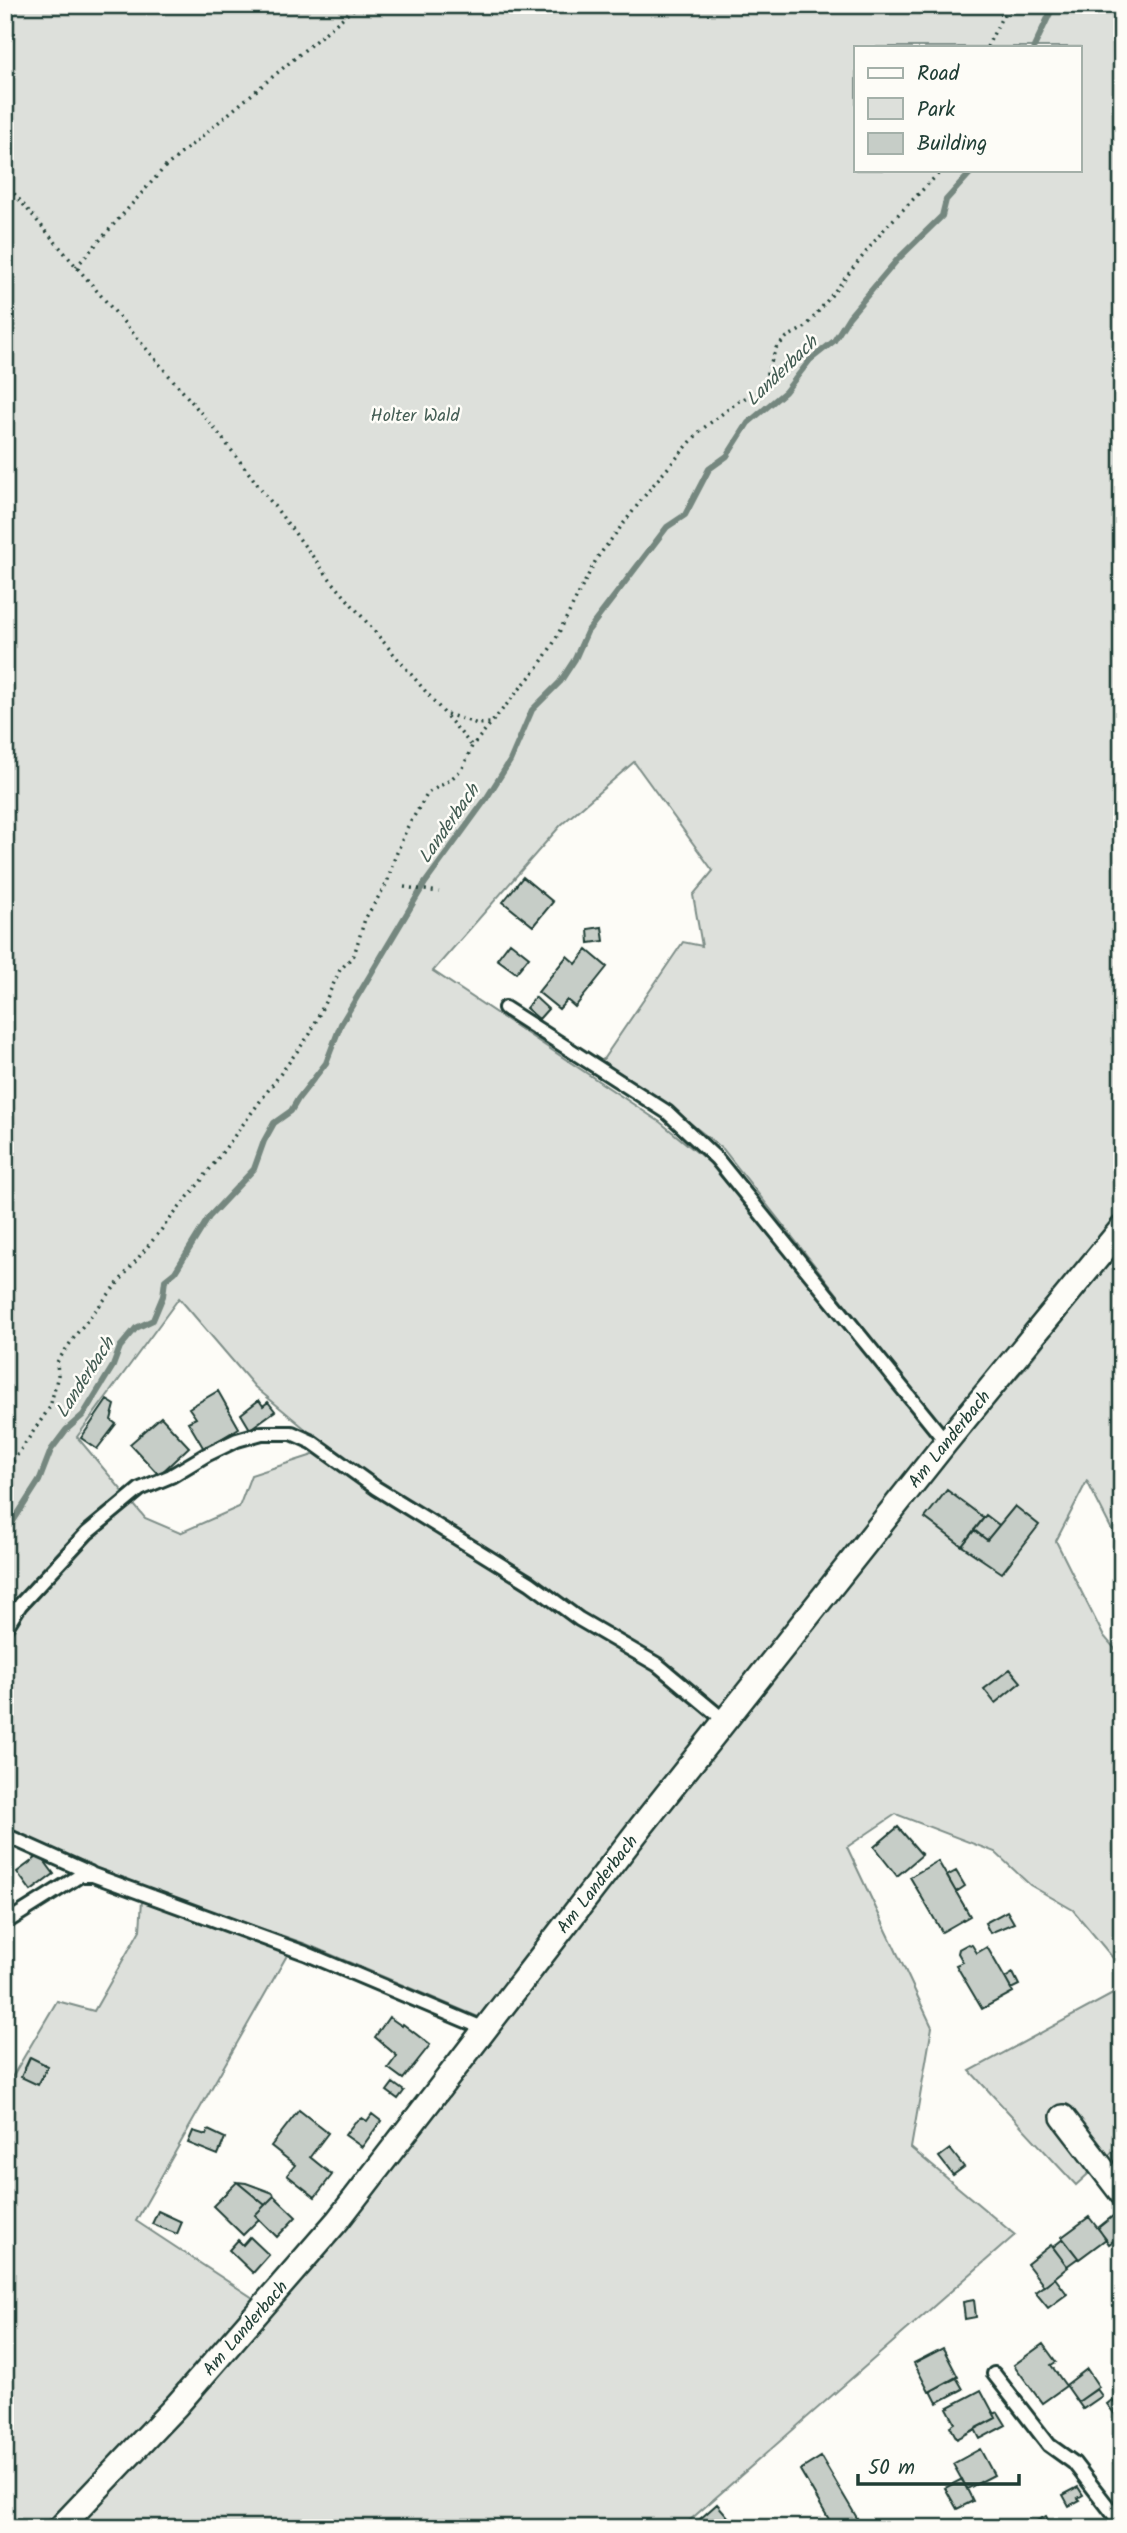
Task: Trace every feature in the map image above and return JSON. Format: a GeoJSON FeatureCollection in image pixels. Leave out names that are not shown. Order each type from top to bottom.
{"type":"FeatureCollection","features":[{"type":"Feature","properties":{"kind":"street","name":"Am Landerbach"},"geometry":{"type":"LineString","coordinates":[[60,2528],[177,2406],[338,2220],[725,1721],[946,1442],[1122,1228]]}},
{"type":"Feature","properties":{"kind":"street"},"geometry":{"type":"LineString","coordinates":[[1063,2116],[1122,2194]]}},
{"type":"Feature","properties":{"kind":"lane"},"geometry":{"type":"LineString","coordinates":[[505,1008],[667,1112],[717,1159],[946,1442]]}},
{"type":"Feature","properties":{"kind":"lane"},"geometry":{"type":"LineString","coordinates":[[5,1629],[20,1605],[87,1533],[140,1489],[171,1476],[237,1440],[262,1433],[292,1433],[312,1442],[376,1488],[530,1583],[579,1619],[658,1665],[725,1721]]}},
{"type":"Feature","properties":{"kind":"lane"},"geometry":{"type":"LineString","coordinates":[[5,1835],[93,1875],[305,1953],[485,2029]]}},
{"type":"Feature","properties":{"kind":"lane"},"geometry":{"type":"LineString","coordinates":[[5,1923],[80,1875],[93,1875]]}},
{"type":"Feature","properties":{"kind":"lane"},"geometry":{"type":"LineString","coordinates":[[994,2374],[1049,2445],[1074,2463],[1122,2525]]}},
{"type":"Feature","properties":{"kind":"path"},"geometry":{"type":"LineString","coordinates":[[76,267],[164,168],[358,5]]}},
{"type":"Feature","properties":{"kind":"path"},"geometry":{"type":"LineString","coordinates":[[988,46],[1002,17],[1015,5]]}},
{"type":"Feature","properties":{"kind":"path"},"geometry":{"type":"LineString","coordinates":[[5,1473],[50,1407],[58,1375],[57,1362],[78,1332],[201,1181],[310,1034],[340,970],[354,956],[365,919],[387,883],[394,860],[417,810],[428,793],[463,768],[472,746],[538,667],[553,644],[597,558],[653,485],[701,430],[739,401],[758,392],[776,348],[788,337],[806,327],[886,227],[940,172]]}},
{"type":"Feature","properties":{"kind":"path"},"geometry":{"type":"LineString","coordinates":[[5,183],[219,434],[330,579],[472,746]]}},
{"type":"Feature","properties":{"kind":"path"},"geometry":{"type":"LineString","coordinates":[[445,714],[478,724],[491,723]]}},
{"type":"Feature","properties":{"kind":"path"},"geometry":{"type":"LineString","coordinates":[[404,887],[439,892]]}},
{"type":"Feature","properties":{"kind":"green space","name":"Holter Wald"},"geometry":{"type":"Polygon","coordinates":[[[5,5],[1122,5],[1122,1216],[945,1431],[723,1149],[671,1108],[602,1061],[683,942],[702,946],[693,895],[713,871],[634,762],[561,825],[433,971],[660,1122],[710,1163],[938,1438],[483,2019],[306,1944],[5,1838],[5,5]],[[179,1298],[77,1437],[145,1518],[180,1533],[239,1507],[251,1475],[313,1455],[309,1432],[255,1387],[179,1298]]]}},
{"type":"Feature","properties":{"kind":"green space"},"geometry":{"type":"Polygon","coordinates":[[[1122,1245],[1122,1550],[1087,1481],[1056,1541],[1103,1635],[1122,1657],[1122,1969],[1073,1910],[1030,1885],[995,1852],[896,1814],[847,1847],[932,2027],[911,2148],[1015,2235],[681,2528],[71,2528],[183,2411],[347,2227],[831,1599],[953,1446],[1025,1368],[1122,1245]]]}},
{"type":"Feature","properties":{"kind":"green space"},"geometry":{"type":"Polygon","coordinates":[[[142,1900],[199,1922],[290,1950],[136,2221],[256,2300],[172,2397],[45,2528],[5,2528],[5,2089],[57,2001],[94,2011],[140,1930],[142,1900]]]}},
{"type":"Feature","properties":{"kind":"green space"},"geometry":{"type":"Polygon","coordinates":[[[1122,1989],[1122,2143],[1076,2185],[970,2071],[1122,1989]]]}},
{"type":"Feature","properties":{"kind":"building"},"geometry":{"type":"Polygon","coordinates":[[[523,877],[553,902],[533,926],[503,902],[523,877]]]}},
{"type":"Feature","properties":{"kind":"building"},"geometry":{"type":"Polygon","coordinates":[[[602,927],[604,941],[589,943],[588,929],[602,927]]]}},
{"type":"Feature","properties":{"kind":"building"},"geometry":{"type":"Polygon","coordinates":[[[510,942],[529,957],[516,973],[497,959],[510,942]]]}},
{"type":"Feature","properties":{"kind":"building"},"geometry":{"type":"Polygon","coordinates":[[[587,950],[607,967],[575,1007],[567,1000],[559,1009],[538,992],[567,956],[576,964],[587,950]]]}},
{"type":"Feature","properties":{"kind":"building"},"geometry":{"type":"Polygon","coordinates":[[[535,997],[548,1009],[539,1019],[526,1008],[535,997]]]}},
{"type":"Feature","properties":{"kind":"building"},"geometry":{"type":"Polygon","coordinates":[[[218,1391],[239,1428],[204,1449],[188,1422],[196,1418],[189,1408],[218,1391]]]}},
{"type":"Feature","properties":{"kind":"building"},"geometry":{"type":"Polygon","coordinates":[[[107,1400],[115,1405],[111,1420],[116,1424],[97,1449],[81,1438],[107,1400]]]}},
{"type":"Feature","properties":{"kind":"building"},"geometry":{"type":"Polygon","coordinates":[[[259,1400],[263,1406],[268,1402],[275,1411],[250,1429],[241,1414],[259,1400]]]}},
{"type":"Feature","properties":{"kind":"building"},"geometry":{"type":"Polygon","coordinates":[[[161,1417],[189,1447],[159,1475],[130,1444],[161,1417]]]}},
{"type":"Feature","properties":{"kind":"building"},"geometry":{"type":"Polygon","coordinates":[[[947,1490],[984,1518],[962,1546],[925,1518],[947,1490]]]}},
{"type":"Feature","properties":{"kind":"building"},"geometry":{"type":"Polygon","coordinates":[[[1015,1506],[1039,1525],[1002,1573],[962,1546],[974,1530],[987,1540],[1015,1506]]]}},
{"type":"Feature","properties":{"kind":"building"},"geometry":{"type":"Polygon","coordinates":[[[986,1515],[999,1525],[987,1540],[974,1530],[986,1515]]]}},
{"type":"Feature","properties":{"kind":"building"},"geometry":{"type":"Polygon","coordinates":[[[1010,1669],[1021,1682],[995,1703],[984,1689],[1010,1669]]]}},
{"type":"Feature","properties":{"kind":"building"},"geometry":{"type":"Polygon","coordinates":[[[898,1827],[922,1855],[897,1876],[874,1847],[898,1827]]]}},
{"type":"Feature","properties":{"kind":"building"},"geometry":{"type":"Polygon","coordinates":[[[40,1855],[54,1874],[31,1891],[17,1872],[40,1855]]]}},
{"type":"Feature","properties":{"kind":"building"},"geometry":{"type":"Polygon","coordinates":[[[938,1861],[970,1916],[942,1932],[910,1877],[938,1861]]]}},
{"type":"Feature","properties":{"kind":"building"},"geometry":{"type":"Polygon","coordinates":[[[956,1871],[965,1886],[956,1892],[947,1876],[956,1871]]]}},
{"type":"Feature","properties":{"kind":"building"},"geometry":{"type":"Polygon","coordinates":[[[1007,1911],[1014,1923],[990,1933],[985,1923],[1007,1911]]]}},
{"type":"Feature","properties":{"kind":"building"},"geometry":{"type":"Polygon","coordinates":[[[968,1944],[972,1945],[977,1953],[987,1947],[1013,1992],[982,2009],[956,1965],[963,1962],[958,1953],[959,1949],[968,1944]]]}},
{"type":"Feature","properties":{"kind":"building"},"geometry":{"type":"Polygon","coordinates":[[[1013,1973],[1019,1985],[1011,1989],[1005,1978],[1013,1973]]]}},
{"type":"Feature","properties":{"kind":"building"},"geometry":{"type":"Polygon","coordinates":[[[389,2017],[402,2026],[403,2024],[430,2045],[403,2079],[388,2068],[397,2056],[375,2037],[389,2017]]]}},
{"type":"Feature","properties":{"kind":"building"},"geometry":{"type":"Polygon","coordinates":[[[30,2057],[48,2066],[38,2085],[21,2077],[30,2057]]]}},
{"type":"Feature","properties":{"kind":"building"},"geometry":{"type":"Polygon","coordinates":[[[393,2083],[404,2091],[398,2099],[387,2091],[393,2083]]]}},
{"type":"Feature","properties":{"kind":"building"},"geometry":{"type":"Polygon","coordinates":[[[299,2110],[328,2133],[310,2157],[332,2175],[315,2197],[287,2175],[295,2165],[271,2146],[299,2110]]]}},
{"type":"Feature","properties":{"kind":"building"},"geometry":{"type":"Polygon","coordinates":[[[372,2114],[381,2121],[362,2147],[345,2135],[355,2122],[362,2118],[367,2121],[372,2114]]]}},
{"type":"Feature","properties":{"kind":"building"},"geometry":{"type":"Polygon","coordinates":[[[208,2130],[225,2138],[218,2155],[188,2143],[193,2131],[206,2135],[208,2130]]]}},
{"type":"Feature","properties":{"kind":"building"},"geometry":{"type":"Polygon","coordinates":[[[950,2149],[964,2167],[953,2175],[939,2157],[950,2149]]]}},
{"type":"Feature","properties":{"kind":"building"},"geometry":{"type":"Polygon","coordinates":[[[237,2182],[273,2193],[274,2196],[265,2205],[237,2182]]]}},
{"type":"Feature","properties":{"kind":"building"},"geometry":{"type":"Polygon","coordinates":[[[237,2182],[265,2205],[255,2215],[259,2219],[243,2235],[213,2206],[237,2182]]]}},
{"type":"Feature","properties":{"kind":"building"},"geometry":{"type":"Polygon","coordinates":[[[274,2196],[296,2217],[277,2237],[255,2215],[274,2196]]]}},
{"type":"Feature","properties":{"kind":"building"},"geometry":{"type":"Polygon","coordinates":[[[158,2211],[182,2222],[177,2234],[152,2224],[158,2211]]]}},
{"type":"Feature","properties":{"kind":"building"},"geometry":{"type":"Polygon","coordinates":[[[1113,2216],[1122,2227],[1122,2235],[1109,2244],[1098,2228],[1113,2216]]]}},
{"type":"Feature","properties":{"kind":"building"},"geometry":{"type":"Polygon","coordinates":[[[1089,2217],[1106,2239],[1079,2259],[1062,2237],[1089,2217]]]}},
{"type":"Feature","properties":{"kind":"building"},"geometry":{"type":"Polygon","coordinates":[[[250,2237],[269,2255],[253,2273],[229,2250],[238,2240],[243,2245],[250,2237]]]}},
{"type":"Feature","properties":{"kind":"building"},"geometry":{"type":"Polygon","coordinates":[[[1063,2239],[1078,2258],[1067,2266],[1053,2247],[1063,2239]]]}},
{"type":"Feature","properties":{"kind":"building"},"geometry":{"type":"Polygon","coordinates":[[[1051,2245],[1068,2267],[1044,2286],[1027,2264],[1051,2245]]]}},
{"type":"Feature","properties":{"kind":"building"},"geometry":{"type":"Polygon","coordinates":[[[1055,2278],[1067,2294],[1048,2308],[1035,2292],[1055,2278]]]}},
{"type":"Feature","properties":{"kind":"building"},"geometry":{"type":"Polygon","coordinates":[[[974,2300],[976,2317],[965,2319],[963,2302],[974,2300]]]}},
{"type":"Feature","properties":{"kind":"building"},"geometry":{"type":"Polygon","coordinates":[[[1043,2344],[1056,2362],[1051,2365],[1066,2386],[1042,2403],[1014,2365],[1043,2344]]]}},
{"type":"Feature","properties":{"kind":"building"},"geometry":{"type":"Polygon","coordinates":[[[943,2348],[958,2377],[929,2392],[914,2363],[943,2348]]]}},
{"type":"Feature","properties":{"kind":"building"},"geometry":{"type":"Polygon","coordinates":[[[1087,2369],[1099,2387],[1078,2402],[1066,2385],[1087,2369]]]}},
{"type":"Feature","properties":{"kind":"building"},"geometry":{"type":"Polygon","coordinates":[[[956,2377],[963,2389],[937,2403],[931,2391],[956,2377]]]}},
{"type":"Feature","properties":{"kind":"building"},"geometry":{"type":"Polygon","coordinates":[[[1097,2389],[1102,2396],[1083,2409],[1078,2402],[1097,2389]]]}},
{"type":"Feature","properties":{"kind":"building"},"geometry":{"type":"Polygon","coordinates":[[[981,2390],[996,2418],[957,2439],[950,2426],[955,2423],[947,2408],[981,2390]]]}},
{"type":"Feature","properties":{"kind":"building"},"geometry":{"type":"Polygon","coordinates":[[[1112,2400],[1122,2412],[1122,2424],[1107,2404],[1112,2400]]]}},
{"type":"Feature","properties":{"kind":"building"},"geometry":{"type":"Polygon","coordinates":[[[998,2412],[1006,2425],[980,2439],[975,2429],[996,2418],[994,2414],[998,2412]]]}},
{"type":"Feature","properties":{"kind":"building"},"geometry":{"type":"Polygon","coordinates":[[[980,2449],[994,2475],[967,2489],[953,2464],[980,2449]]]}},
{"type":"Feature","properties":{"kind":"building"},"geometry":{"type":"Polygon","coordinates":[[[821,2457],[860,2523],[851,2528],[834,2528],[800,2470],[821,2457]]]}},
{"type":"Feature","properties":{"kind":"building"},"geometry":{"type":"Polygon","coordinates":[[[1122,2457],[1122,2475],[1114,2464],[1122,2457]]]}},
{"type":"Feature","properties":{"kind":"building"},"geometry":{"type":"Polygon","coordinates":[[[962,2479],[973,2501],[957,2509],[945,2488],[962,2479]]]}},
{"type":"Feature","properties":{"kind":"building"},"geometry":{"type":"Polygon","coordinates":[[[1078,2487],[1083,2495],[1069,2506],[1063,2495],[1078,2487]]]}},
{"type":"Feature","properties":{"kind":"building"},"geometry":{"type":"Polygon","coordinates":[[[717,2504],[736,2526],[690,2528],[717,2504]]]}},
{"type":"Feature","properties":{"kind":"building"},"geometry":{"type":"Polygon","coordinates":[[[1046,2516],[1052,2528],[1023,2528],[1046,2516]]]}},
{"type":"Feature","properties":{"kind":"building"},"geometry":{"type":"Polygon","coordinates":[[[988,2521],[992,2528],[975,2528],[988,2521]]]}},
{"type":"Feature","properties":{"kind":"waterway","name":"Landerbach"},"geometry":{"type":"LineString","coordinates":[[1034,46],[1054,5]]}},
{"type":"Feature","properties":{"kind":"waterway","name":"Landerbach"},"geometry":{"type":"LineString","coordinates":[[5,1534],[39,1481],[51,1450],[66,1430],[83,1415],[113,1366],[120,1347],[136,1328],[153,1320],[163,1296],[165,1280],[175,1272],[209,1217],[254,1169],[274,1123],[291,1111],[326,1063],[341,1024],[425,883],[486,799],[510,761],[532,710],[560,682],[575,659],[587,632],[667,527],[685,515],[709,469],[727,456],[748,423],[785,392],[810,360],[834,341],[849,317],[897,260],[942,216],[946,200],[971,172]]}}]}
